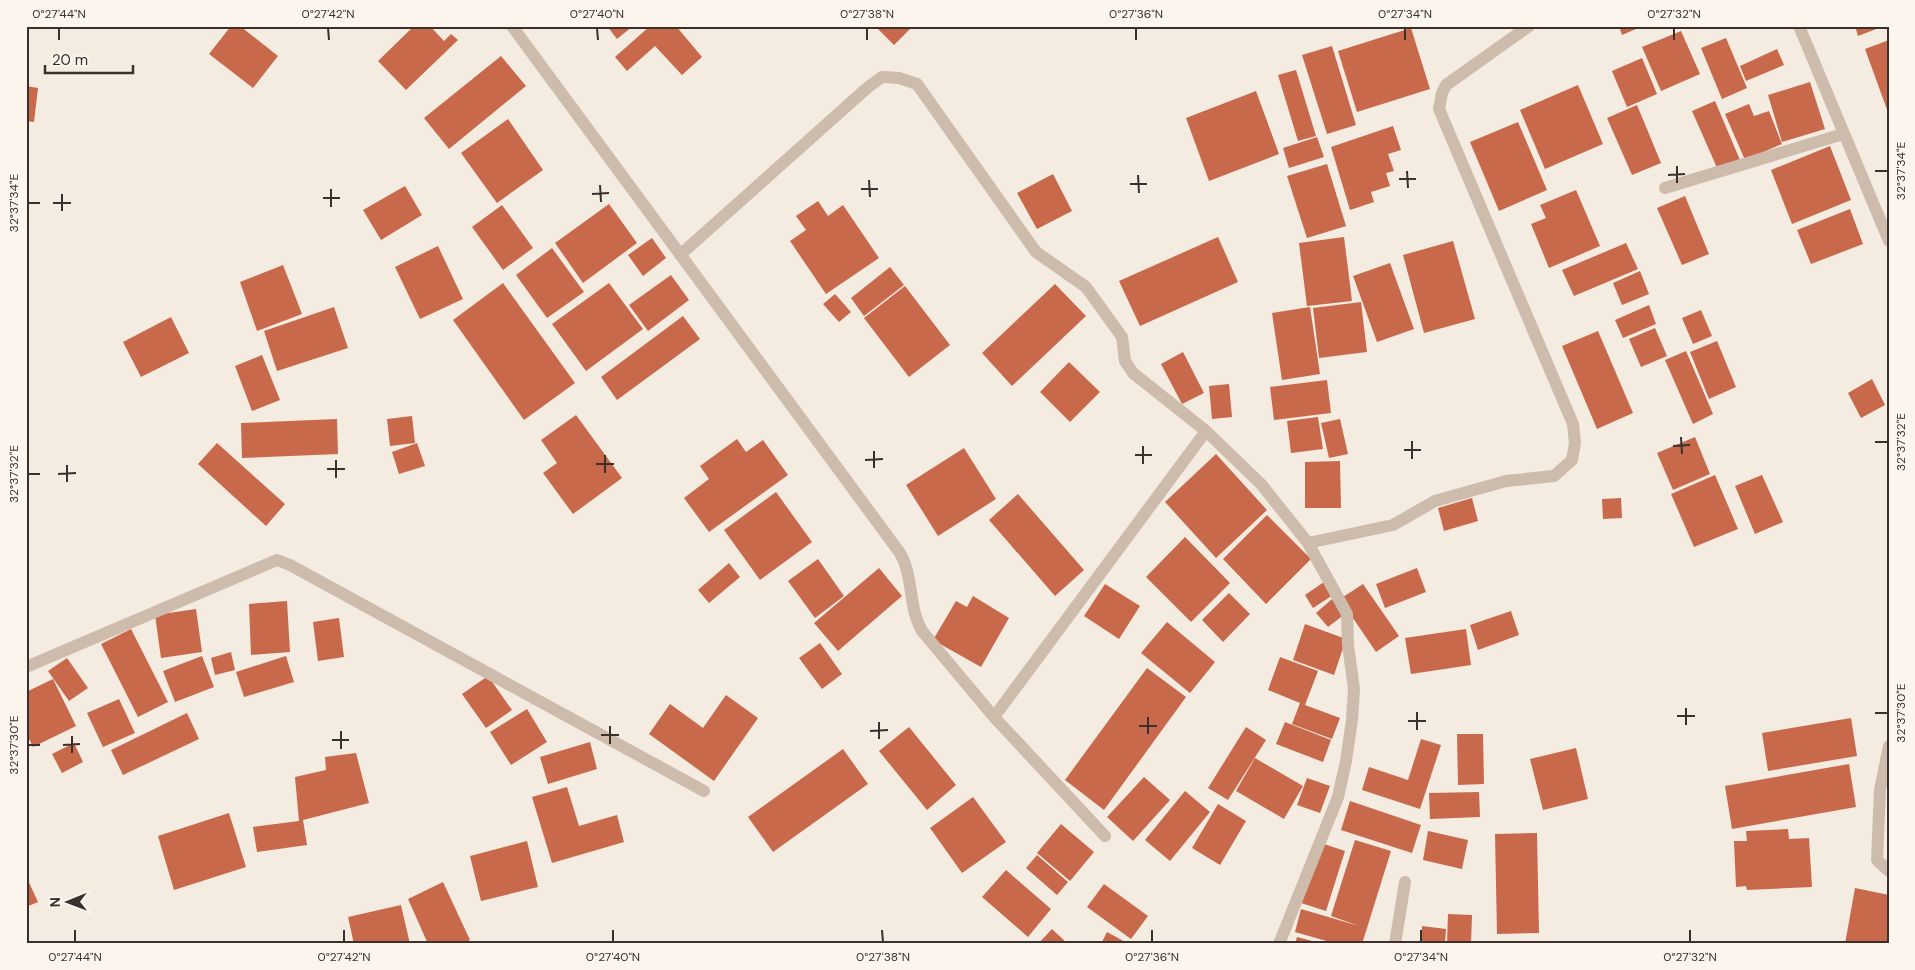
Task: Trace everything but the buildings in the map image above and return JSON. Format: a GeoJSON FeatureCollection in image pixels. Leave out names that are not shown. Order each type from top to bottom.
{"type":"FeatureCollection","features":[{"type":"Feature","properties":{"kind":"street"},"geometry":{"type":"LineString","coordinates":[[512,26],[900,553],[909,575],[918,623],[922,631],[994,717],[1105,836]]}},
{"type":"Feature","properties":{"kind":"street"},"geometry":{"type":"LineString","coordinates":[[1308,544],[1393,525],[1435,501],[1506,482],[1554,476],[1572,460],[1575,443],[1573,424],[1439,109],[1446,84],[1530,26]]}},
{"type":"Feature","properties":{"kind":"street"},"geometry":{"type":"LineString","coordinates":[[1800,26],[1843,134],[1889,241]]}},
{"type":"Feature","properties":{"kind":"street"},"geometry":{"type":"LineString","coordinates":[[680,255],[867,88],[882,77],[899,78],[917,84],[1036,252],[1086,287],[1122,337],[1125,361],[1133,373],[1206,431],[1261,484],[1308,544],[1347,614],[1348,645],[1354,689],[1346,761],[1338,796],[1279,944]]}},
{"type":"Feature","properties":{"kind":"street"},"geometry":{"type":"LineString","coordinates":[[1665,188],[1843,134]]}},
{"type":"Feature","properties":{"kind":"street"},"geometry":{"type":"LineString","coordinates":[[994,717],[1206,431]]}},
{"type":"Feature","properties":{"kind":"street"},"geometry":{"type":"LineString","coordinates":[[26,667],[277,560],[290,565],[704,791]]}},
{"type":"Feature","properties":{"kind":"street"},"geometry":{"type":"LineString","coordinates":[[1889,746],[1880,790],[1877,860],[1889,871]]}},
{"type":"Feature","properties":{"kind":"street"},"geometry":{"type":"LineString","coordinates":[[1395,944],[1405,882]]}}]}
